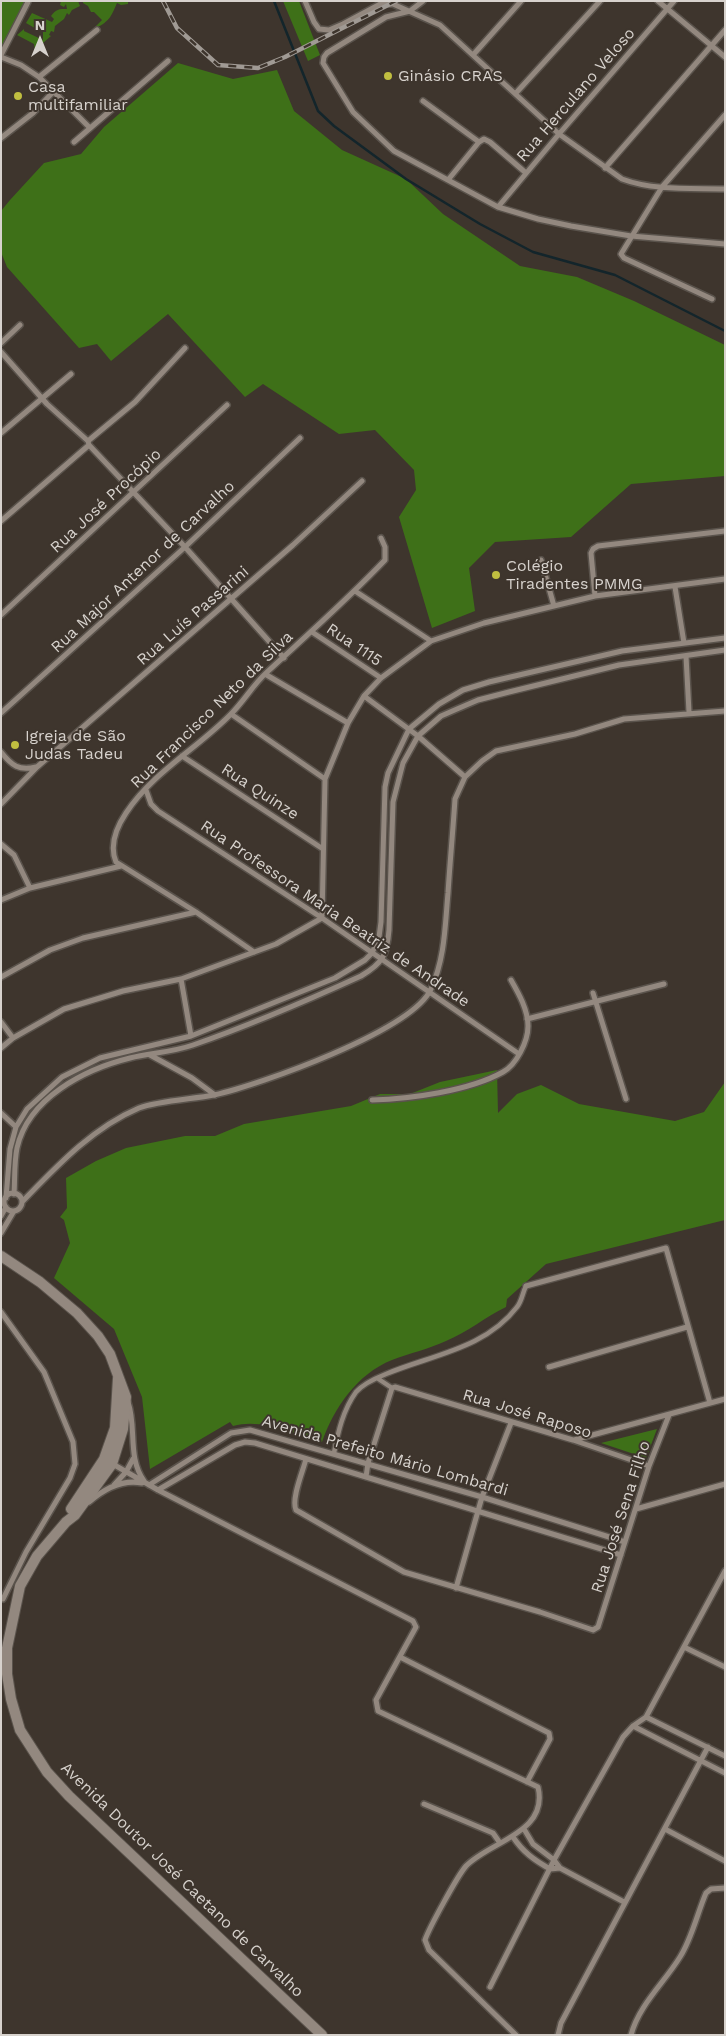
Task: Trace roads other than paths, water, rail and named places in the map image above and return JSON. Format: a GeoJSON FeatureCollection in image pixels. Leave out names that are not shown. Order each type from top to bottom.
{"type":"FeatureCollection","features":[{"type":"Feature","properties":{"kind":"main road","name":"Avenida Doutor José Caetano de Carvalho"},"geometry":{"type":"LineString","coordinates":[[1,1256],[40,1282],[77,1313],[98,1336],[110,1354],[126,1397],[123,1429],[108,1461],[75,1515],[66,1522],[37,1556],[20,1586],[7,1648],[7,1674],[11,1699],[20,1730],[38,1760],[69,1796],[322,2035]]}},
{"type":"Feature","properties":{"kind":"main road","name":"Avenida Doutor José Caetano de Carvalho"},"geometry":{"type":"LineString","coordinates":[[66,1522],[69,1513],[108,1461],[115,1428],[118,1375]]}},
{"type":"Feature","properties":{"kind":"street"},"geometry":{"type":"LineString","coordinates":[[305,1],[314,22],[319,28],[330,30],[384,3],[393,4],[410,11],[440,25],[559,134],[605,168],[631,182],[662,187],[725,189]]}},
{"type":"Feature","properties":{"kind":"street"},"geometry":{"type":"LineString","coordinates":[[423,1],[410,11],[386,18],[327,53],[323,62],[352,112],[394,151],[498,207],[538,219],[631,236],[725,244]]}},
{"type":"Feature","properties":{"kind":"street"},"geometry":{"type":"LineString","coordinates":[[473,55],[521,1]]}},
{"type":"Feature","properties":{"kind":"street"},"geometry":{"type":"LineString","coordinates":[[516,93],[600,1]]}},
{"type":"Feature","properties":{"kind":"street"},"geometry":{"type":"LineString","coordinates":[[658,1],[725,57]]}},
{"type":"Feature","properties":{"kind":"street","name":"Rua Herculano Veloso"},"geometry":{"type":"LineString","coordinates":[[498,207],[674,1]]}},
{"type":"Feature","properties":{"kind":"street"},"geometry":{"type":"LineString","coordinates":[[28,2],[1,56],[21,65],[39,77],[89,128]]}},
{"type":"Feature","properties":{"kind":"street"},"geometry":{"type":"LineString","coordinates":[[39,77],[97,30]]}},
{"type":"Feature","properties":{"kind":"street"},"geometry":{"type":"LineString","coordinates":[[605,168],[725,30]]}},
{"type":"Feature","properties":{"kind":"street"},"geometry":{"type":"LineString","coordinates":[[74,142],[168,61]]}},
{"type":"Feature","properties":{"kind":"street"},"geometry":{"type":"LineString","coordinates":[[1,138],[33,113],[54,91]]}},
{"type":"Feature","properties":{"kind":"street"},"geometry":{"type":"LineString","coordinates":[[423,101],[479,142]]}},
{"type":"Feature","properties":{"kind":"street"},"geometry":{"type":"LineString","coordinates":[[712,299],[624,258],[621,254],[662,187],[725,115]]}},
{"type":"Feature","properties":{"kind":"street"},"geometry":{"type":"LineString","coordinates":[[448,180],[479,142],[484,139],[490,142],[526,174]]}},
{"type":"Feature","properties":{"kind":"street"},"geometry":{"type":"LineString","coordinates":[[1,343],[20,325]]}},
{"type":"Feature","properties":{"kind":"street"},"geometry":{"type":"LineString","coordinates":[[1,521],[135,402],[185,348]]}},
{"type":"Feature","properties":{"kind":"street"},"geometry":{"type":"LineString","coordinates":[[1,352],[41,397],[89,443],[284,658]]}},
{"type":"Feature","properties":{"kind":"street"},"geometry":{"type":"LineString","coordinates":[[1,432],[70,374]]}},
{"type":"Feature","properties":{"kind":"street","name":"Rua José Procópio"},"geometry":{"type":"LineString","coordinates":[[1,615],[227,405]]}},
{"type":"Feature","properties":{"kind":"street","name":"Rua Major Antenor de Carvalho"},"geometry":{"type":"LineString","coordinates":[[1,713],[185,547],[300,438]]}},
{"type":"Feature","properties":{"kind":"street","name":"Rua Luís Passarini"},"geometry":{"type":"LineString","coordinates":[[1,804],[36,767],[232,599],[362,481]]}},
{"type":"Feature","properties":{"kind":"street"},"geometry":{"type":"LineString","coordinates":[[595,596],[591,553],[593,548],[725,531]]}},
{"type":"Feature","properties":{"kind":"street","name":"Rua Francisco Neto da Silva"},"geometry":{"type":"LineString","coordinates":[[121,866],[116,862],[114,856],[113,841],[126,812],[182,756],[231,714],[265,674],[312,632],[385,560],[385,547],[381,538]]}},
{"type":"Feature","properties":{"kind":"street"},"geometry":{"type":"LineString","coordinates":[[541,560],[554,606]]}},
{"type":"Feature","properties":{"kind":"street"},"geometry":{"type":"LineString","coordinates":[[1,1048],[13,1038],[64,1009],[123,991],[181,979],[276,944],[322,918],[325,778],[348,723],[364,696],[381,678],[431,641],[484,623],[595,596],[725,579]]}},
{"type":"Feature","properties":{"kind":"street"},"geometry":{"type":"LineString","coordinates":[[675,587],[684,643]]}},
{"type":"Feature","properties":{"kind":"street"},"geometry":{"type":"LineString","coordinates":[[354,591],[431,641]]}},
{"type":"Feature","properties":{"kind":"street","name":"Rua 1115"},"geometry":{"type":"LineString","coordinates":[[312,632],[381,678]]}},
{"type":"Feature","properties":{"kind":"street"},"geometry":{"type":"LineString","coordinates":[[1,1216],[6,1207],[10,1149],[16,1127],[27,1109],[45,1091],[62,1078],[100,1058],[191,1036],[335,978],[365,960],[372,953],[379,937],[381,922],[385,787],[388,773],[408,729],[450,697],[480,685],[622,651],[725,638]]}},
{"type":"Feature","properties":{"kind":"street"},"geometry":{"type":"LineString","coordinates":[[14,1194],[17,1147],[25,1127],[37,1110],[57,1091],[94,1069],[150,1054],[190,1046],[264,1019],[361,976],[382,960],[388,943],[389,930],[393,802],[403,763],[418,736],[441,716],[478,700],[619,666],[725,650]]}},
{"type":"Feature","properties":{"kind":"street"},"geometry":{"type":"LineString","coordinates":[[686,656],[690,712]]}},
{"type":"Feature","properties":{"kind":"street"},"geometry":{"type":"LineString","coordinates":[[265,674],[348,723]]}},
{"type":"Feature","properties":{"kind":"street"},"geometry":{"type":"LineString","coordinates":[[364,696],[418,736],[465,777]]}},
{"type":"Feature","properties":{"kind":"street"},"geometry":{"type":"LineString","coordinates":[[1,1233],[14,1211],[20,1208],[22,1202],[81,1144],[100,1129],[141,1108],[215,1095],[292,1070],[352,1045],[399,1020],[430,992],[442,956],[445,935],[454,799],[465,777],[482,761],[496,751],[575,734],[624,719],[690,712],[725,711]]}},
{"type":"Feature","properties":{"kind":"street"},"geometry":{"type":"LineString","coordinates":[[231,714],[325,778]]}},
{"type":"Feature","properties":{"kind":"street"},"geometry":{"type":"LineString","coordinates":[[1,752],[9,762],[18,768],[36,767]]}},
{"type":"Feature","properties":{"kind":"street","name":"Rua Quinze"},"geometry":{"type":"LineString","coordinates":[[182,756],[323,849]]}},
{"type":"Feature","properties":{"kind":"street","name":"Rua Professora Maria Beatriz de Andrade"},"geometry":{"type":"LineString","coordinates":[[146,790],[151,804],[158,811],[322,918],[519,1054]]}},
{"type":"Feature","properties":{"kind":"street"},"geometry":{"type":"LineString","coordinates":[[1,844],[14,855],[30,888]]}},
{"type":"Feature","properties":{"kind":"street"},"geometry":{"type":"LineString","coordinates":[[1,900],[30,888],[121,866],[196,912],[254,952]]}},
{"type":"Feature","properties":{"kind":"street"},"geometry":{"type":"LineString","coordinates":[[1,977],[50,950],[82,938],[196,912]]}},
{"type":"Feature","properties":{"kind":"street"},"geometry":{"type":"LineString","coordinates":[[181,979],[191,1036]]}},
{"type":"Feature","properties":{"kind":"street"},"geometry":{"type":"LineString","coordinates":[[372,1100],[421,1096],[462,1087],[504,1072],[514,1064],[526,1038],[528,1026],[520,997],[511,980]]}},
{"type":"Feature","properties":{"kind":"street"},"geometry":{"type":"LineString","coordinates":[[527,1019],[664,984]]}},
{"type":"Feature","properties":{"kind":"street"},"geometry":{"type":"LineString","coordinates":[[593,993],[626,1099]]}},
{"type":"Feature","properties":{"kind":"street"},"geometry":{"type":"LineString","coordinates":[[1,1022],[13,1038]]}},
{"type":"Feature","properties":{"kind":"street"},"geometry":{"type":"LineString","coordinates":[[150,1054],[192,1078],[215,1095]]}},
{"type":"Feature","properties":{"kind":"street"},"geometry":{"type":"LineString","coordinates":[[1,1113],[16,1127]]}},
{"type":"Feature","properties":{"kind":"street"},"geometry":{"type":"LineString","coordinates":[[6,1198],[14,1194],[20,1196],[22,1202]]}},
{"type":"Feature","properties":{"kind":"street"},"geometry":{"type":"LineString","coordinates":[[6,1207],[14,1211]]}},
{"type":"Feature","properties":{"kind":"street"},"geometry":{"type":"LineString","coordinates":[[334,1453],[339,1428],[357,1391],[378,1378],[466,1346],[490,1334],[518,1307],[526,1286],[666,1248],[710,1403]]}},
{"type":"Feature","properties":{"kind":"street"},"geometry":{"type":"LineString","coordinates":[[1,1312],[44,1372],[73,1442],[75,1458],[70,1478],[26,1552],[2,1601]]}},
{"type":"Feature","properties":{"kind":"street"},"geometry":{"type":"LineString","coordinates":[[549,1367],[687,1327]]}},
{"type":"Feature","properties":{"kind":"street"},"geometry":{"type":"LineString","coordinates":[[366,1477],[368,1463],[392,1388],[378,1378]]}},
{"type":"Feature","properties":{"kind":"street","name":"Rua José Raposo"},"geometry":{"type":"LineString","coordinates":[[392,1388],[398,1386],[573,1440],[648,1466]]}},
{"type":"Feature","properties":{"kind":"street"},"geometry":{"type":"LineString","coordinates":[[126,1397],[131,1411],[133,1459],[140,1475],[147,1484]]}},
{"type":"Feature","properties":{"kind":"street"},"geometry":{"type":"LineString","coordinates":[[573,1440],[725,1400]]}},
{"type":"Feature","properties":{"kind":"street","name":"Rua José Sena Filho"},"geometry":{"type":"LineString","coordinates":[[456,1588],[540,1612],[593,1630],[598,1626],[648,1466],[669,1415]]}},
{"type":"Feature","properties":{"kind":"street"},"geometry":{"type":"LineString","coordinates":[[306,1459],[294,1506],[296,1510],[404,1572],[456,1588],[482,1497],[511,1422]]}},
{"type":"Feature","properties":{"kind":"street","name":"Avenida Prefeito Mário Lombardi"},"geometry":{"type":"LineString","coordinates":[[147,1484],[231,1433],[250,1430],[482,1497],[625,1542]]}},
{"type":"Feature","properties":{"kind":"street"},"geometry":{"type":"LineString","coordinates":[[231,1433],[235,1445]]}},
{"type":"Feature","properties":{"kind":"street","name":"Avenida Prefeito Mário Lombardi"},"geometry":{"type":"LineString","coordinates":[[158,1490],[235,1445],[245,1442],[255,1443],[621,1555]]}},
{"type":"Feature","properties":{"kind":"street"},"geometry":{"type":"LineString","coordinates":[[113,1486],[126,1472],[133,1459]]}},
{"type":"Feature","properties":{"kind":"street"},"geometry":{"type":"LineString","coordinates":[[108,1461],[158,1490],[413,1622],[416,1627],[376,1700],[378,1711],[538,1787],[540,1798],[534,1815],[524,1829],[478,1856],[464,1868],[425,1940],[429,1950],[516,2035]]}},
{"type":"Feature","properties":{"kind":"street"},"geometry":{"type":"LineString","coordinates":[[75,1515],[96,1496],[113,1486],[128,1482],[147,1484]]}},
{"type":"Feature","properties":{"kind":"street"},"geometry":{"type":"LineString","coordinates":[[636,1509],[725,1484]]}},
{"type":"Feature","properties":{"kind":"street"},"geometry":{"type":"LineString","coordinates":[[490,1987],[554,1860],[623,1737],[646,1717],[724,1572]]}},
{"type":"Feature","properties":{"kind":"street"},"geometry":{"type":"LineString","coordinates":[[2,1601],[20,1586]]}},
{"type":"Feature","properties":{"kind":"street"},"geometry":{"type":"LineString","coordinates":[[684,1647],[725,1667]]}},
{"type":"Feature","properties":{"kind":"street"},"geometry":{"type":"LineString","coordinates":[[400,1657],[549,1733],[550,1739],[527,1782]]}},
{"type":"Feature","properties":{"kind":"street"},"geometry":{"type":"LineString","coordinates":[[646,1717],[725,1756]]}},
{"type":"Feature","properties":{"kind":"street"},"geometry":{"type":"LineString","coordinates":[[634,1726],[725,1773]]}},
{"type":"Feature","properties":{"kind":"street"},"geometry":{"type":"LineString","coordinates":[[558,2035],[561,2023],[624,1902],[665,1830],[708,1747]]}},
{"type":"Feature","properties":{"kind":"street"},"geometry":{"type":"LineString","coordinates":[[424,1804],[493,1833],[500,1843]]}},
{"type":"Feature","properties":{"kind":"street"},"geometry":{"type":"LineString","coordinates":[[524,1829],[533,1844],[554,1860],[560,1868],[624,1902]]}},
{"type":"Feature","properties":{"kind":"street"},"geometry":{"type":"LineString","coordinates":[[665,1830],[725,1861]]}},
{"type":"Feature","properties":{"kind":"street"},"geometry":{"type":"LineString","coordinates":[[512,1836],[526,1854],[550,1869],[560,1868]]}},
{"type":"Feature","properties":{"kind":"street"},"geometry":{"type":"LineString","coordinates":[[631,2035],[634,2025],[649,1999],[682,1955],[706,1894],[711,1889],[725,1888]]}},
{"type":"Feature","properties":{"kind":"waterway"},"geometry":{"type":"LineString","coordinates":[[274,1],[318,111],[334,126],[406,179],[480,224],[533,252],[615,275],[725,331]]}},
{"type":"Feature","properties":{"kind":"railway"},"geometry":{"type":"LineString","coordinates":[[163,1],[177,28],[218,65],[258,68],[285,57],[396,1]]}},
{"type":"Feature","properties":{"kind":"place","name":"Ginásio CRAS"},"geometry":{"type":"Point","coordinates":[388,76]}},
{"type":"Feature","properties":{"kind":"place","name":"Casa multifamiliar"},"geometry":{"type":"Point","coordinates":[18,96]}},
{"type":"Feature","properties":{"kind":"place","name":"Colégio Tiradentes PMMG"},"geometry":{"type":"Point","coordinates":[496,575]}},
{"type":"Feature","properties":{"kind":"place","name":"Igreja de São Judas Tadeu"},"geometry":{"type":"Point","coordinates":[15,745]}}]}
